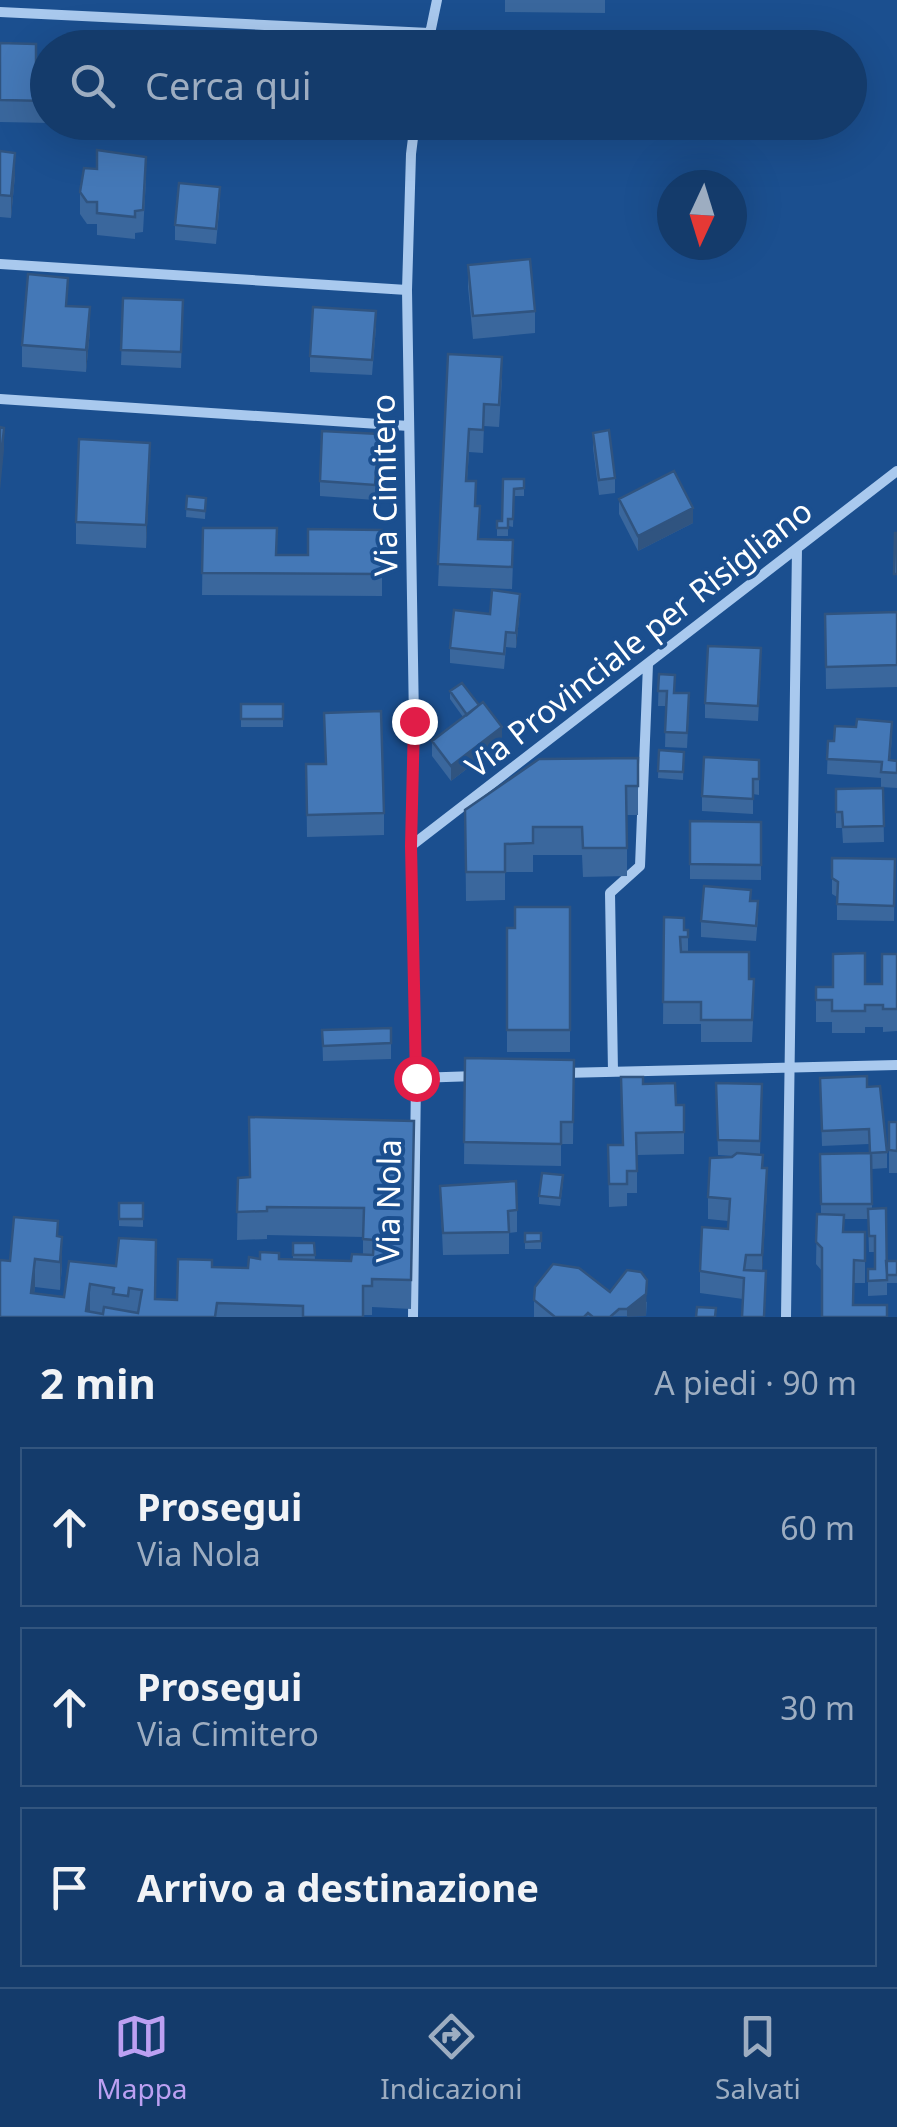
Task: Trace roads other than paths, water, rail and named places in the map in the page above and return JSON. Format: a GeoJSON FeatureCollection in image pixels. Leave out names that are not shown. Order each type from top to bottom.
{"type":"FeatureCollection","features":[{"type":"Feature","properties":{"kind":"street"},"geometry":{"type":"LineString","coordinates":[[430,30],[437,0]]}},
{"type":"Feature","properties":{"kind":"street"},"geometry":{"type":"LineString","coordinates":[[0,12],[368,30]]}},
{"type":"Feature","properties":{"kind":"street","name":"Via Cimitero"},"geometry":{"type":"LineString","coordinates":[[411,846],[414,721],[407,290],[413,140]]}},
{"type":"Feature","properties":{"kind":"street"},"geometry":{"type":"LineString","coordinates":[[0,264],[407,290]]}},
{"type":"Feature","properties":{"kind":"street"},"geometry":{"type":"LineString","coordinates":[[0,399],[409,426]]}},
{"type":"Feature","properties":{"kind":"street","name":"Via Provinciale per Risigliano"},"geometry":{"type":"LineString","coordinates":[[411,846],[897,471]]}},
{"type":"Feature","properties":{"kind":"street"},"geometry":{"type":"LineString","coordinates":[[786,1317],[797,548]]}},
{"type":"Feature","properties":{"kind":"street"},"geometry":{"type":"LineString","coordinates":[[613,1072],[610,893],[640,866],[648,664]]}},
{"type":"Feature","properties":{"kind":"street","name":"Via Nola"},"geometry":{"type":"LineString","coordinates":[[411,846],[416,1078],[413,1317]]}},
{"type":"Feature","properties":{"kind":"street"},"geometry":{"type":"LineString","coordinates":[[554,1074],[897,1065]]}},
{"type":"Feature","properties":{"kind":"street"},"geometry":{"type":"LineString","coordinates":[[416,1078],[495,1076]]}}]}
